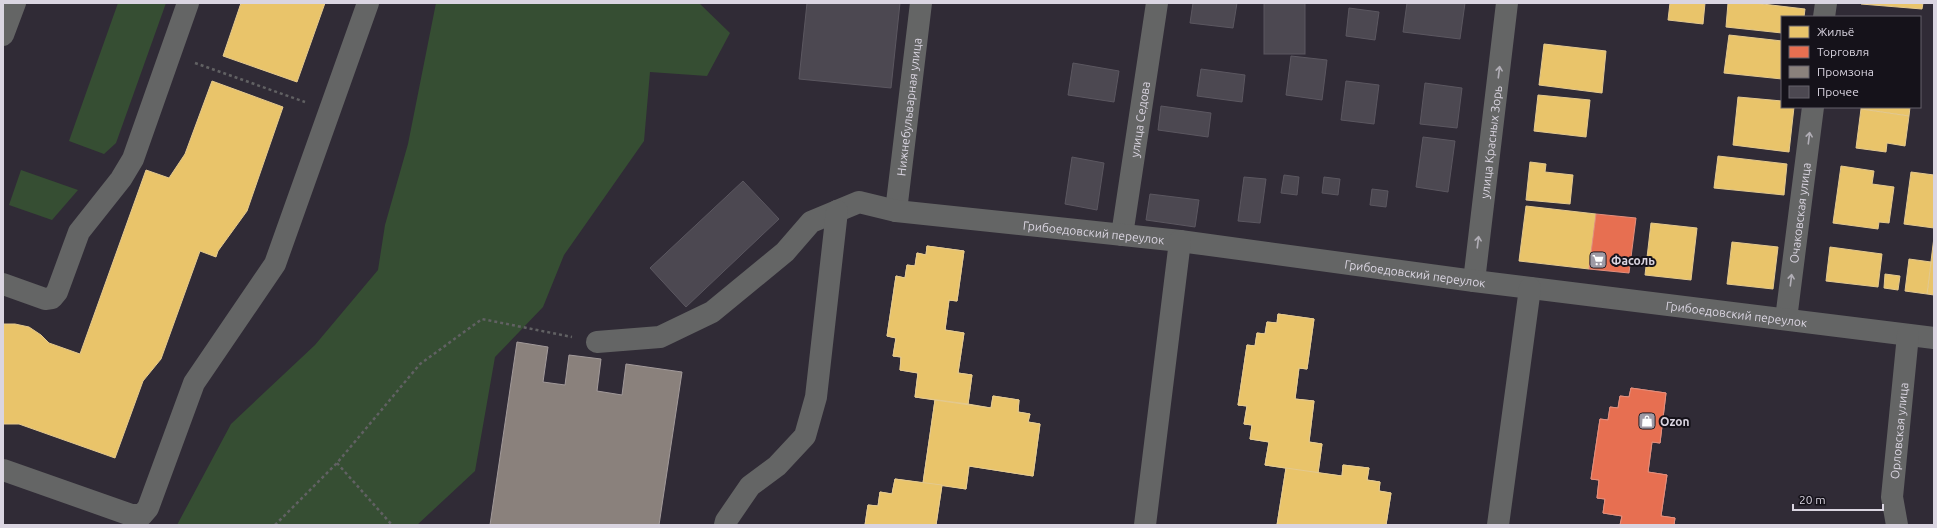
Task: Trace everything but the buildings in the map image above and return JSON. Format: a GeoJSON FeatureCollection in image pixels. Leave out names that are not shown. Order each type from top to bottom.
{"type":"FeatureCollection","features":[{"type":"Feature","properties":{"kind":"street"},"geometry":{"type":"LineString","coordinates":[[3,34],[14,3]]}},
{"type":"Feature","properties":{"kind":"street"},"geometry":{"type":"LineString","coordinates":[[3,284],[45,298],[52,298],[57,292],[79,232],[121,179],[133,159],[188,3]]}},
{"type":"Feature","properties":{"kind":"street"},"geometry":{"type":"LineString","coordinates":[[3,470],[132,515],[142,515],[145,512],[148,508],[194,383],[275,264],[368,3]]}},
{"type":"Feature","properties":{"kind":"street","name":"Нижнебульварная улица"},"geometry":{"type":"LineString","coordinates":[[896,211],[921,3]]}},
{"type":"Feature","properties":{"kind":"street","name":"улица Седова"},"geometry":{"type":"LineString","coordinates":[[1122,235],[1157,3]]}},
{"type":"Feature","properties":{"kind":"street","name":"улица Красных Зорь"},"geometry":{"type":"LineString","coordinates":[[1474,281],[1507,3]]}},
{"type":"Feature","properties":{"kind":"street"},"geometry":{"type":"LineString","coordinates":[[1824,16],[1826,3]]}},
{"type":"Feature","properties":{"kind":"street","name":"Очаковская улица"},"geometry":{"type":"LineString","coordinates":[[1786,319],[1813,108]]}},
{"type":"Feature","properties":{"kind":"street","name":"Грибоедовский переулок"},"geometry":{"type":"LineString","coordinates":[[597,342],[660,337],[712,312],[785,252],[811,222],[859,202],[896,211],[1180,241],[1474,281],[1934,338]]}},
{"type":"Feature","properties":{"kind":"street"},"geometry":{"type":"LineString","coordinates":[[725,525],[726,521],[750,486],[777,466],[805,436],[816,397],[837,211]]}},
{"type":"Feature","properties":{"kind":"street"},"geometry":{"type":"LineString","coordinates":[[1145,525],[1180,241]]}},
{"type":"Feature","properties":{"kind":"street"},"geometry":{"type":"LineString","coordinates":[[1498,525],[1530,288]]}},
{"type":"Feature","properties":{"kind":"street","name":"Орловская улица"},"geometry":{"type":"LineString","coordinates":[[1897,525],[1892,497],[1908,335]]}},
{"type":"Feature","properties":{"kind":"path"},"geometry":{"type":"LineString","coordinates":[[170,54],[330,110]]}},
{"type":"Feature","properties":{"kind":"path"},"geometry":{"type":"LineString","coordinates":[[275,525],[337,463],[420,364],[482,319],[597,342]]}},
{"type":"Feature","properties":{"kind":"path"},"geometry":{"type":"LineString","coordinates":[[337,463],[392,525]]}},
{"type":"Feature","properties":{"kind":"green space"},"geometry":{"type":"Polygon","coordinates":[[[118,3],[166,3],[116,143],[104,154],[69,141],[118,3]]]}},
{"type":"Feature","properties":{"kind":"green space"},"geometry":{"type":"Polygon","coordinates":[[[436,3],[699,3],[730,33],[707,76],[650,72],[644,141],[564,255],[543,307],[495,357],[475,471],[417,525],[177,525],[231,424],[315,345],[378,270],[385,225],[408,144],[436,3]]]}},
{"type":"Feature","properties":{"kind":"green space"},"geometry":{"type":"Polygon","coordinates":[[[21,170],[78,190],[52,220],[9,205],[21,170]]]}},
{"type":"Feature","properties":{"kind":"place","name":"Фасоль"},"geometry":{"type":"Point","coordinates":[1598,260]}},
{"type":"Feature","properties":{"kind":"place","name":"Ozon"},"geometry":{"type":"Point","coordinates":[1647,421]}}]}
